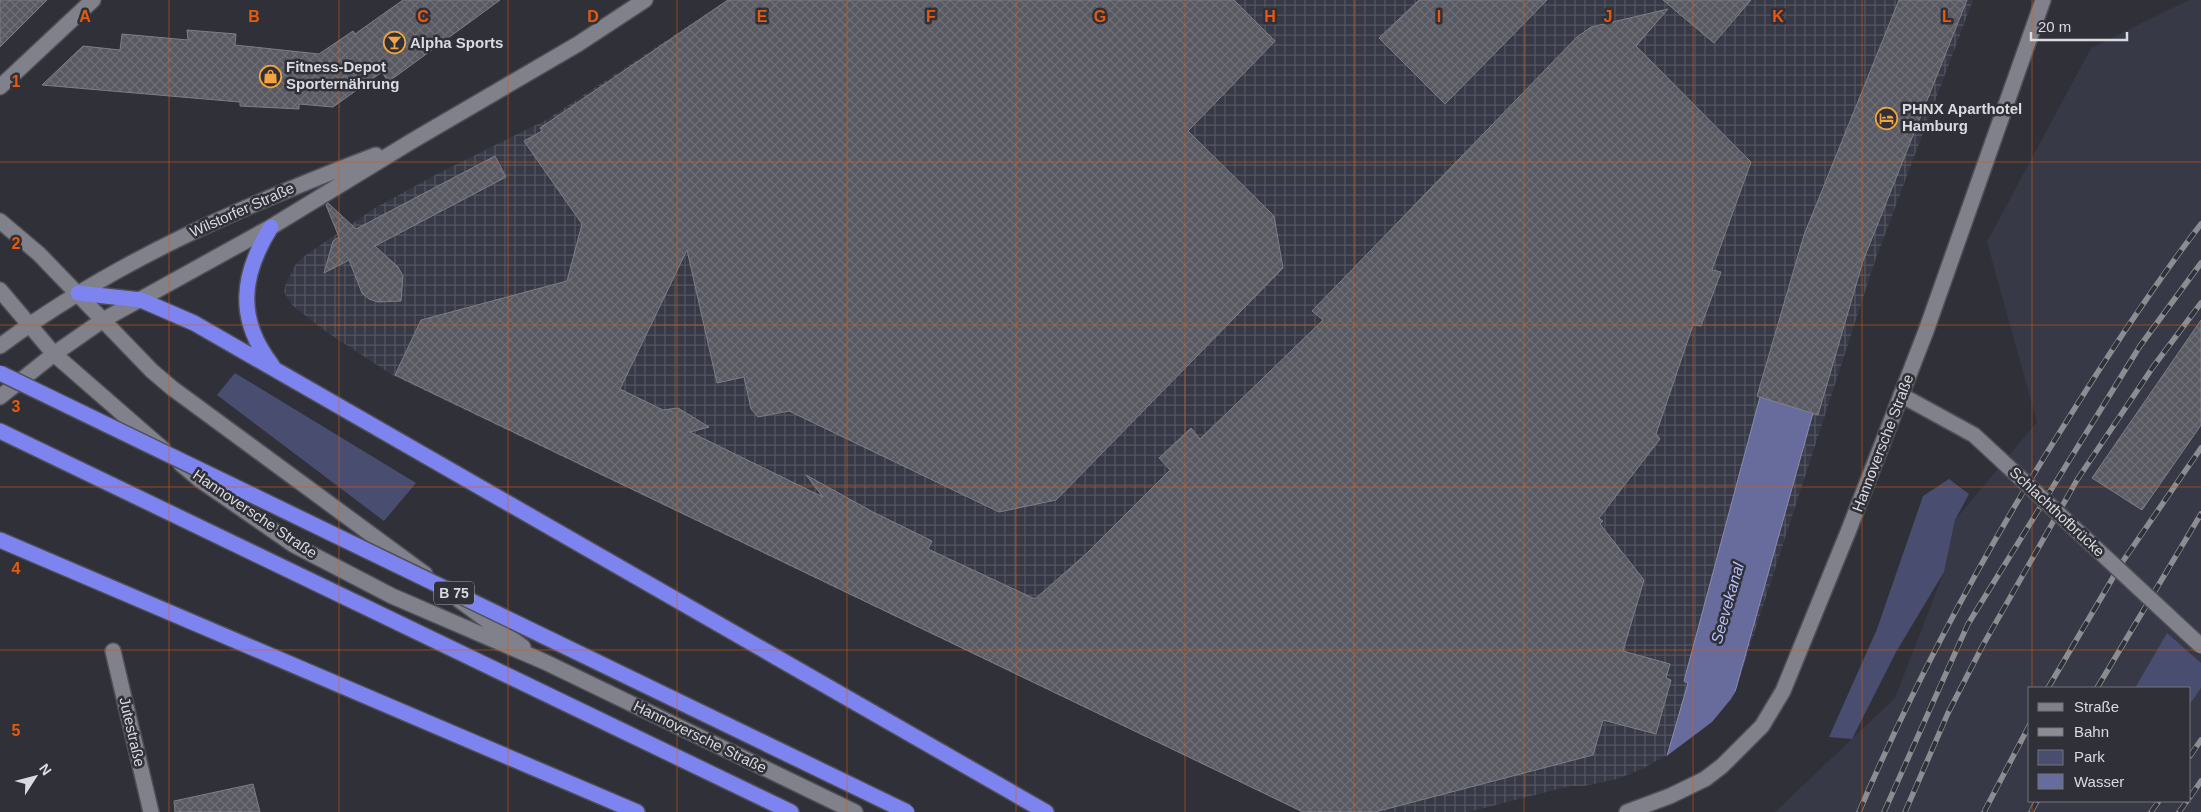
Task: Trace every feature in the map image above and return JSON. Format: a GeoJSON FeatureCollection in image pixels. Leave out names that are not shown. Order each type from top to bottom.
{"type":"FeatureCollection","features":[{"type":"Feature","properties":{"kind":"highway"},"geometry":{"type":"LineString","coordinates":[[271,227],[254,257],[248,276],[246,297],[248,320],[252,335],[262,352],[278,372]]}},
{"type":"Feature","properties":{"kind":"highway"},"geometry":{"type":"LineString","coordinates":[[78,293],[141,300],[194,323],[1046,812]]}},
{"type":"Feature","properties":{"kind":"highway","name":"B 75"},"geometry":{"type":"LineString","coordinates":[[0,373],[907,812]]}},
{"type":"Feature","properties":{"kind":"highway"},"geometry":{"type":"LineString","coordinates":[[0,431],[791,812]]}},
{"type":"Feature","properties":{"kind":"highway"},"geometry":{"type":"LineString","coordinates":[[6,543],[637,812]]}},
{"type":"Feature","properties":{"kind":"main road"},"geometry":{"type":"LineString","coordinates":[[4,84],[93,0]]}},
{"type":"Feature","properties":{"kind":"main road","name":"Wilstorfer Straße"},"geometry":{"type":"LineString","coordinates":[[0,397],[54,354],[103,320],[271,227],[412,141],[578,44],[645,0]]}},
{"type":"Feature","properties":{"kind":"main road","name":"Hannoversche Straße"},"geometry":{"type":"LineString","coordinates":[[1627,812],[1670,796],[1705,779],[1736,754],[1762,726],[1783,691],[1926,332],[2043,0]]}},
{"type":"Feature","properties":{"kind":"main road","name":"Wilstorfer Straße"},"geometry":{"type":"LineString","coordinates":[[0,346],[28,325],[78,293],[184,235],[291,187],[412,141]]}},
{"type":"Feature","properties":{"kind":"main road","name":"Hannoversche Straße"},"geometry":{"type":"LineString","coordinates":[[0,221],[39,254],[152,371],[172,388],[545,662]]}},
{"type":"Feature","properties":{"kind":"main road","name":"Hannoversche Straße"},"geometry":{"type":"LineString","coordinates":[[0,290],[54,354],[114,408],[200,480],[294,545],[392,596],[545,662],[856,812]]}},
{"type":"Feature","properties":{"kind":"main road","name":"Schlachthofbrücke"},"geometry":{"type":"LineString","coordinates":[[1901,396],[1974,435],[2201,646]]}},
{"type":"Feature","properties":{"kind":"main road","name":"Jutestraße"},"geometry":{"type":"LineString","coordinates":[[114,651],[151,812]]}},
{"type":"Feature","properties":{"kind":"shaded area"},"geometry":{"type":"Polygon","coordinates":[[[727,0],[1973,0],[1875,261],[1735,692],[1679,748],[1642,769],[1617,779],[1584,786],[1570,786],[1468,812],[1302,812],[394,376],[325,331],[292,305],[284,292],[286,283],[296,264],[303,257],[375,208],[437,174],[546,120],[727,0]]]}},
{"type":"Feature","properties":{"kind":"shaded area"},"geometry":{"type":"Polygon","coordinates":[[[2189,0],[2201,0],[2201,812],[1775,812],[1895,698],[1944,572],[1955,520],[2037,422],[1987,242],[2091,48],[2189,0]]]}},
{"type":"Feature","properties":{"kind":"green space"},"geometry":{"type":"Polygon","coordinates":[[[235,373],[416,483],[384,521],[217,395],[235,373]]]}},
{"type":"Feature","properties":{"kind":"green space"},"geometry":{"type":"Polygon","coordinates":[[[1949,479],[1969,494],[1955,520],[1944,572],[1896,652],[1852,739],[1829,737],[1877,629],[1923,496],[1949,479]]]}},
{"type":"Feature","properties":{"kind":"green space"},"geometry":{"type":"Polygon","coordinates":[[[2167,633],[2201,663],[2201,688],[2191,703],[2191,687],[2136,687],[2167,633]]]}},
{"type":"Feature","properties":{"kind":"water","name":"Seevekanal"},"geometry":{"type":"Polygon","coordinates":[[[1760,397],[1813,413],[1735,692],[1697,812],[1648,812],[1667,756],[1688,683],[1684,681],[1760,397]]]}},
{"type":"Feature","properties":{"kind":"pier"},"geometry":{"type":"Polygon","coordinates":[[[1741,682],[1699,812],[1646,812],[1664,758],[1712,722],[1731,699],[1741,682]]]}},
{"type":"Feature","properties":{"kind":"building"},"geometry":{"type":"Polygon","coordinates":[[[0,0],[47,0],[0,47],[0,0]]]}},
{"type":"Feature","properties":{"kind":"building"},"geometry":{"type":"Polygon","coordinates":[[[403,0],[500,0],[388,82],[382,72],[333,107],[299,104],[299,109],[240,106],[240,102],[42,85],[83,46],[120,50],[122,34],[188,40],[187,30],[236,34],[235,45],[319,54],[353,31],[355,34],[403,0]]]}},
{"type":"Feature","properties":{"kind":"building"},"geometry":{"type":"Polygon","coordinates":[[[728,0],[1234,0],[1275,41],[1188,131],[1274,216],[1283,268],[1056,500],[999,512],[789,411],[758,417],[751,409],[744,377],[717,383],[687,250],[620,389],[663,410],[678,408],[709,427],[690,432],[823,497],[806,475],[873,512],[932,541],[928,549],[1035,599],[1086,554],[1170,470],[1159,458],[1191,428],[1200,439],[1323,320],[1312,311],[1577,37],[1591,27],[1668,9],[1636,46],[1751,162],[1712,270],[1721,272],[1701,326],[1693,325],[1656,434],[1660,439],[1599,518],[1603,521],[1600,524],[1644,580],[1623,651],[1670,664],[1666,678],[1671,680],[1656,734],[1603,720],[1593,755],[1375,812],[1303,812],[395,375],[421,320],[567,281],[582,224],[524,141],[542,131],[540,128],[728,0]]]}},
{"type":"Feature","properties":{"kind":"building"},"geometry":{"type":"Polygon","coordinates":[[[1419,0],[1547,0],[1445,104],[1379,38],[1419,0]]]}},
{"type":"Feature","properties":{"kind":"building"},"geometry":{"type":"Polygon","coordinates":[[[1663,0],[1751,0],[1714,43],[1663,0]]]}},
{"type":"Feature","properties":{"kind":"building"},"geometry":{"type":"Polygon","coordinates":[[[1899,0],[1967,0],[1863,261],[1818,415],[1757,396],[1804,235],[1899,0]]]}},
{"type":"Feature","properties":{"kind":"building"},"geometry":{"type":"Polygon","coordinates":[[[495,156],[506,177],[375,246],[398,267],[403,276],[401,301],[378,302],[369,299],[362,293],[349,260],[324,273],[333,241],[339,237],[326,205],[328,203],[356,229],[495,156]]]}},
{"type":"Feature","properties":{"kind":"building"},"geometry":{"type":"Polygon","coordinates":[[[2201,320],[2201,425],[2142,510],[2092,478],[2201,320]]]}},
{"type":"Feature","properties":{"kind":"building"},"geometry":{"type":"Polygon","coordinates":[[[253,784],[260,812],[175,812],[174,801],[253,784]]]}},
{"type":"Feature","properties":{"kind":"railway"},"geometry":{"type":"LineString","coordinates":[[1859,812],[1928,664],[2006,521],[2112,350],[2164,273],[2201,224]]}},
{"type":"Feature","properties":{"kind":"railway"},"geometry":{"type":"LineString","coordinates":[[1884,812],[1968,624],[2140,346],[2201,263]]}},
{"type":"Feature","properties":{"kind":"railway"},"geometry":{"type":"LineString","coordinates":[[1905,812],[1948,713],[1983,645],[2077,480],[2153,367],[2201,303]]}},
{"type":"Feature","properties":{"kind":"railway"},"geometry":{"type":"LineString","coordinates":[[2049,687],[2121,564],[2201,448]]}},
{"type":"Feature","properties":{"kind":"railway"},"geometry":{"type":"LineString","coordinates":[[2098,687],[2201,514]]}},
{"type":"Feature","properties":{"kind":"railway"},"geometry":{"type":"LineString","coordinates":[[1984,812],[2028,728]]}},
{"type":"Feature","properties":{"kind":"railway"},"geometry":{"type":"LineString","coordinates":[[2191,755],[2201,740]]}},
{"type":"Feature","properties":{"kind":"railway"},"geometry":{"type":"LineString","coordinates":[[2191,796],[2201,781]]}},
{"type":"Feature","properties":{"kind":"railway"},"geometry":{"type":"LineString","coordinates":[[2031,812],[2036,802]]}},
{"type":"Feature","properties":{"kind":"railway"},"geometry":{"type":"LineString","coordinates":[[2151,812],[2158,802]]}},
{"type":"Feature","properties":{"kind":"railway"},"geometry":{"type":"LineString","coordinates":[[2179,812],[2186,802]]}},
{"type":"Feature","properties":{"kind":"place","name":"Alpha Sports"},"geometry":{"type":"Point","coordinates":[394,43]}},
{"type":"Feature","properties":{"kind":"place","name":"Fitness-Depot Sporternährung"},"geometry":{"type":"Point","coordinates":[270,76]}},
{"type":"Feature","properties":{"kind":"place","name":"PHNX Aparthotel Hamburg"},"geometry":{"type":"Point","coordinates":[1886,118]}}]}
